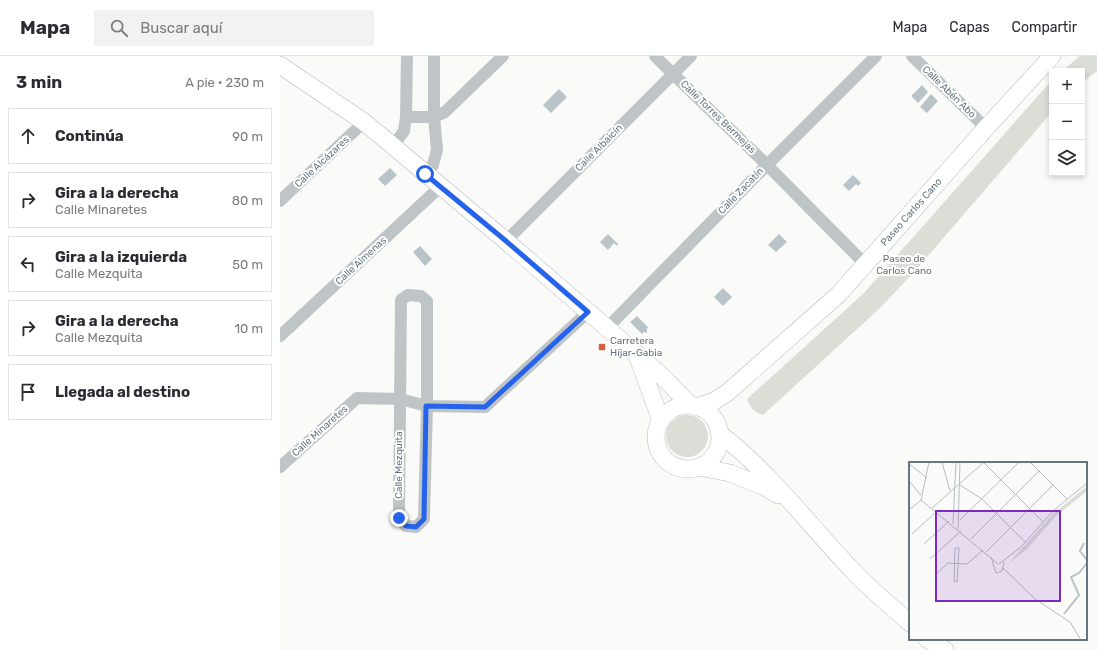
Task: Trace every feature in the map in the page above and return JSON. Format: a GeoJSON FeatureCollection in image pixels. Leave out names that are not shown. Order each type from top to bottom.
{"type":"FeatureCollection","features":[{"type":"Feature","properties":{"kind":"street"},"geometry":{"type":"LineString","coordinates":[[393,146],[404,131],[406,117],[406,56]]}},
{"type":"Feature","properties":{"kind":"street"},"geometry":{"type":"LineString","coordinates":[[425,174],[433,165],[437,150],[434,117],[434,56]]}},
{"type":"Feature","properties":{"kind":"street"},"geometry":{"type":"LineString","coordinates":[[406,117],[434,117],[445,112],[503,56]]}},
{"type":"Feature","properties":{"kind":"street","name":"Calle Torres Bermejas"},"geometry":{"type":"LineString","coordinates":[[655,56],[767,165],[865,264]]}},
{"type":"Feature","properties":{"kind":"street","name":"Calle Albaicín"},"geometry":{"type":"LineString","coordinates":[[506,241],[691,56]]}},
{"type":"Feature","properties":{"kind":"street","name":"Calle Zacatín"},"geometry":{"type":"LineString","coordinates":[[607,328],[876,56]]}},
{"type":"Feature","properties":{"kind":"street","name":"Calle Abén Abo"},"geometry":{"type":"LineString","coordinates":[[912,56],[986,128]]}},
{"type":"Feature","properties":{"kind":"street","name":"Paseo Carlos Cano"},"geometry":{"type":"LineString","coordinates":[[694,406],[714,401],[727,394],[839,294],[1052,56]]}},
{"type":"Feature","properties":{"kind":"street"},"geometry":{"type":"LineString","coordinates":[[280,65],[364,122],[506,241],[664,378],[694,406],[710,414],[719,430],[729,441],[793,504],[854,572],[909,622]]}},
{"type":"Feature","properties":{"kind":"street","name":"Calle Alcázares"},"geometry":{"type":"LineString","coordinates":[[280,201],[364,122]]}},
{"type":"Feature","properties":{"kind":"street","name":"Calle Almenas"},"geometry":{"type":"LineString","coordinates":[[280,336],[441,186]]}},
{"type":"Feature","properties":{"kind":"street","name":"Calle Mezquita"},"geometry":{"type":"LineString","coordinates":[[408,295],[421,296],[427,301],[424,519],[416,527],[406,526],[399,518],[400,399],[401,300],[408,295]]}},
{"type":"Feature","properties":{"kind":"street","name":"Calle Minaretes"},"geometry":{"type":"LineString","coordinates":[[280,467],[357,398],[400,399],[426,406],[485,407],[588,312]]}},
{"type":"Feature","properties":{"kind":"street"},"geometry":{"type":"LineString","coordinates":[[637,355],[661,421]]}},
{"type":"Feature","properties":{"kind":"street","name":"Paseo Carlos Cano"},"geometry":{"type":"LineString","coordinates":[[719,430],[720,408],[727,394]]}},
{"type":"Feature","properties":{"kind":"street"},"geometry":{"type":"LineString","coordinates":[[694,406],[678,407],[668,412],[657,428],[657,446],[666,460],[678,467],[690,469],[708,462],[715,454],[719,444],[719,430]]}},
{"type":"Feature","properties":{"kind":"street"},"geometry":{"type":"LineString","coordinates":[[699,466],[730,473],[765,487],[793,504]]}},
{"type":"Feature","properties":{"kind":"street"},"geometry":{"type":"LineString","coordinates":[[929,640],[945,650]]}},
{"type":"Feature","properties":{"kind":"green space"},"geometry":{"type":"Polygon","coordinates":[[[1080,56],[1097,56],[1097,71],[1085,81],[1085,68],[1066,68],[1080,56]]]}},
{"type":"Feature","properties":{"kind":"green space","name":"Paseo de Carlos Cano"},"geometry":{"type":"Polygon","coordinates":[[[1049,83],[1049,115],[915,271],[880,308],[763,415],[753,409],[747,399],[863,294],[1049,83]]]}},
{"type":"Feature","properties":{"kind":"green space"},"geometry":{"type":"Polygon","coordinates":[[[683,415],[691,415],[699,418],[705,424],[708,436],[705,448],[699,454],[691,457],[683,457],[675,454],[669,448],[666,440],[666,432],[669,424],[675,418],[683,415]]]}},
{"type":"Feature","properties":{"kind":"shaded area"},"geometry":{"type":"Polygon","coordinates":[[[922,85],[928,92],[918,103],[911,96],[922,85]]]}},
{"type":"Feature","properties":{"kind":"shaded area"},"geometry":{"type":"Polygon","coordinates":[[[559,89],[567,97],[551,113],[543,105],[559,89]]]}},
{"type":"Feature","properties":{"kind":"shaded area"},"geometry":{"type":"Polygon","coordinates":[[[931,94],[938,101],[927,113],[920,107],[931,94]]]}},
{"type":"Feature","properties":{"kind":"shaded area"},"geometry":{"type":"Polygon","coordinates":[[[390,168],[397,175],[385,186],[378,179],[390,168]]]}},
{"type":"Feature","properties":{"kind":"shaded area"},"geometry":{"type":"Polygon","coordinates":[[[853,175],[861,183],[858,186],[856,184],[849,191],[843,185],[853,175]]]}},
{"type":"Feature","properties":{"kind":"shaded area"},"geometry":{"type":"Polygon","coordinates":[[[608,234],[618,244],[617,246],[614,243],[608,250],[600,242],[608,234]]]}},
{"type":"Feature","properties":{"kind":"shaded area"},"geometry":{"type":"Polygon","coordinates":[[[779,234],[787,242],[776,252],[768,245],[779,234]]]}},
{"type":"Feature","properties":{"kind":"shaded area"},"geometry":{"type":"Polygon","coordinates":[[[420,246],[432,259],[425,266],[413,252],[420,246]]]}},
{"type":"Feature","properties":{"kind":"shaded area"},"geometry":{"type":"Polygon","coordinates":[[[723,288],[732,297],[723,306],[714,297],[723,288]]]}},
{"type":"Feature","properties":{"kind":"shaded area"},"geometry":{"type":"Polygon","coordinates":[[[637,316],[648,327],[647,333],[644,332],[642,334],[630,322],[637,316]]]}},
{"type":"Feature","properties":{"kind":"place","name":"Carretera Híjar-Gabia"},"geometry":{"type":"Point","coordinates":[602,347]}},
{"type":"Feature","properties":{"kind":"route"},"geometry":{"type":"LineString","coordinates":[[399,518],[406,526],[416,527],[424,519],[426,406],[485,407],[588,312],[506,241],[425,174]]}}]}
